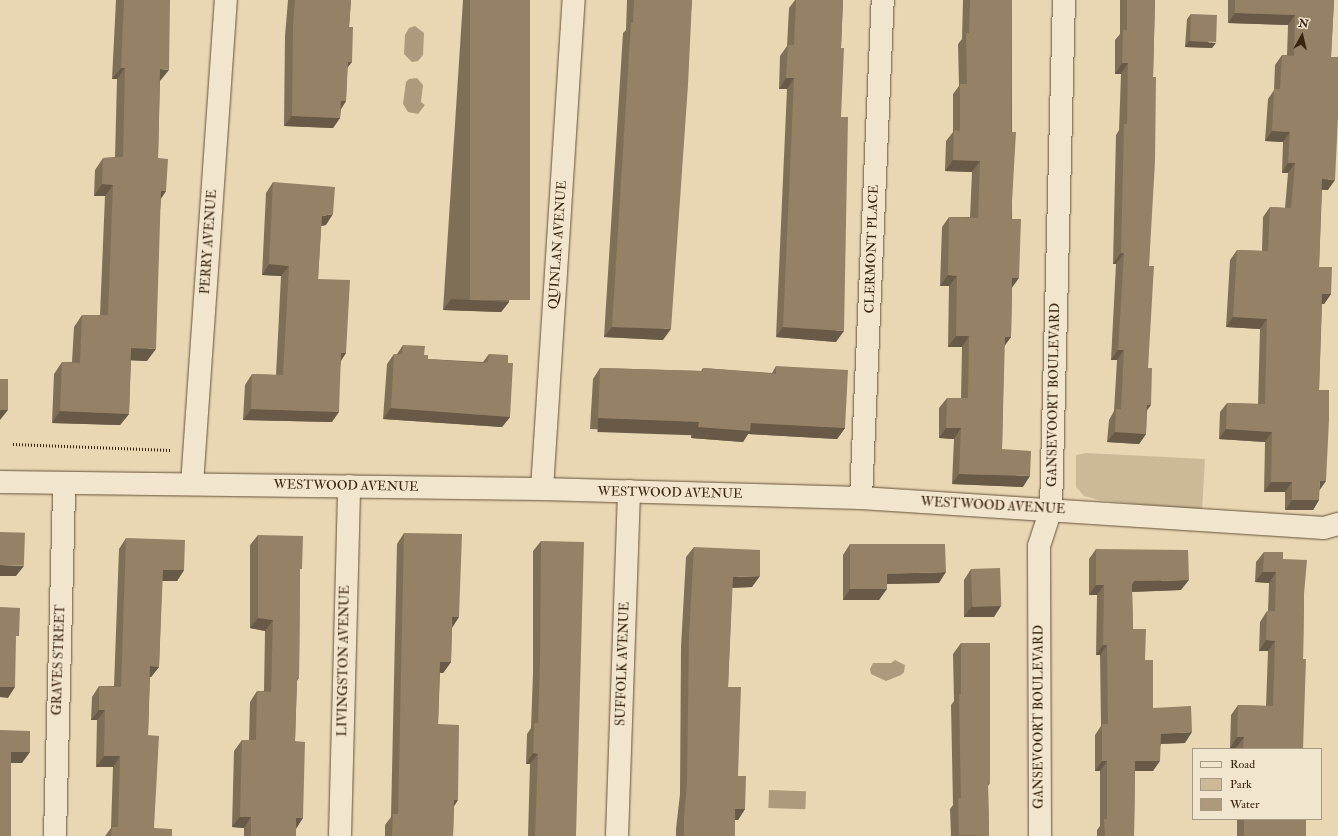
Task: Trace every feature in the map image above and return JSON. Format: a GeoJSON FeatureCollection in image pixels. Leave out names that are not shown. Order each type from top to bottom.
{"type":"FeatureCollection","features":[{"type":"Feature","properties":{"kind":"street","name":"PERRY AVENUE"},"geometry":{"type":"LineString","coordinates":[[192,484],[226,0]]}},
{"type":"Feature","properties":{"kind":"street","name":"QUINLAN AVENUE"},"geometry":{"type":"LineString","coordinates":[[542,489],[574,0]]}},
{"type":"Feature","properties":{"kind":"street","name":"CLERMONT PLACE"},"geometry":{"type":"LineString","coordinates":[[861,498],[883,0]]}},
{"type":"Feature","properties":{"kind":"street","name":"GANSEVOORT BOULEVARD"},"geometry":{"type":"LineString","coordinates":[[1040,836],[1039,546],[1051,509],[1064,0]]}},
{"type":"Feature","properties":{"kind":"street","name":"WESTWOOD AVENUE"},"geometry":{"type":"LineString","coordinates":[[0,482],[542,489],[861,498],[1051,509],[1324,528],[1338,524]]}},
{"type":"Feature","properties":{"kind":"street","name":"GRAVES STREET"},"geometry":{"type":"LineString","coordinates":[[54,836],[64,483]]}},
{"type":"Feature","properties":{"kind":"street","name":"LIVINGSTON AVENUE"},"geometry":{"type":"LineString","coordinates":[[340,836],[349,486]]}},
{"type":"Feature","properties":{"kind":"street","name":"SUFFOLK AVENUE"},"geometry":{"type":"LineString","coordinates":[[617,836],[629,492]]}},
{"type":"Feature","properties":{"kind":"path"},"geometry":{"type":"LineString","coordinates":[[13,444],[174,451]]}},
{"type":"Feature","properties":{"kind":"green space"},"geometry":{"type":"Polygon","coordinates":[[[1086,453],[1205,459],[1202,511],[1099,500],[1084,496],[1076,487],[1076,455],[1086,453]]]}},
{"type":"Feature","properties":{"kind":"water"},"geometry":{"type":"Polygon","coordinates":[[[415,26],[424,33],[423,55],[418,61],[412,62],[404,54],[405,35],[409,28],[415,26]]]}},
{"type":"Feature","properties":{"kind":"water"},"geometry":{"type":"Polygon","coordinates":[[[417,78],[423,85],[421,102],[425,105],[418,114],[408,112],[403,104],[406,82],[409,79],[417,78]]]}},
{"type":"Feature","properties":{"kind":"water"},"geometry":{"type":"Polygon","coordinates":[[[895,660],[905,665],[904,672],[901,675],[886,681],[871,674],[870,669],[873,663],[891,663],[895,660]]]}},
{"type":"Feature","properties":{"kind":"water"},"geometry":{"type":"Polygon","coordinates":[[[769,790],[806,791],[805,809],[768,808],[769,790]]]}},
{"type":"Feature","properties":{"kind":"building"},"geometry":{"type":"Polygon","coordinates":[[[124,0],[170,0],[169,70],[160,69],[158,158],[168,159],[166,191],[161,191],[156,349],[131,348],[129,414],[60,411],[62,362],[80,363],[82,315],[108,315],[113,185],[102,184],[103,158],[123,157],[125,68],[121,68],[124,0]]]}},
{"type":"Feature","properties":{"kind":"building"},"geometry":{"type":"Polygon","coordinates":[[[295,0],[351,0],[349,27],[353,27],[352,62],[348,62],[346,101],[341,101],[340,118],[292,116],[293,25],[295,0]]]}},
{"type":"Feature","properties":{"kind":"building"},"geometry":{"type":"Polygon","coordinates":[[[470,0],[530,0],[530,300],[470,300],[470,0]]]}},
{"type":"Feature","properties":{"kind":"building"},"geometry":{"type":"Polygon","coordinates":[[[634,0],[692,0],[688,85],[671,329],[612,327],[631,23],[633,23],[634,0]]]}},
{"type":"Feature","properties":{"kind":"building"},"geometry":{"type":"Polygon","coordinates":[[[796,0],[843,0],[841,48],[844,48],[841,117],[848,117],[844,331],[783,327],[794,78],[786,78],[788,45],[794,45],[796,0]]]}},
{"type":"Feature","properties":{"kind":"building"},"geometry":{"type":"Polygon","coordinates":[[[970,0],[1012,0],[1011,132],[1016,132],[1011,219],[1021,219],[1019,278],[1012,278],[1011,337],[1005,337],[1002,449],[1031,451],[1030,476],[959,474],[961,428],[946,428],[947,398],[968,398],[969,336],[956,336],[957,276],[948,275],[949,217],[978,218],[980,161],[953,160],[954,130],[960,131],[960,84],[967,84],[966,33],[969,33],[970,0]]]}},
{"type":"Feature","properties":{"kind":"building"},"geometry":{"type":"Polygon","coordinates":[[[1127,0],[1155,0],[1153,77],[1156,77],[1155,162],[1149,266],[1154,266],[1148,368],[1152,368],[1151,405],[1147,405],[1146,434],[1115,432],[1116,409],[1121,409],[1124,350],[1118,350],[1124,253],[1121,253],[1124,124],[1127,124],[1128,63],[1122,63],[1123,30],[1127,30],[1127,0]]]}},
{"type":"Feature","properties":{"kind":"building"},"geometry":{"type":"Polygon","coordinates":[[[1235,0],[1334,0],[1331,57],[1338,57],[1338,117],[1335,180],[1322,179],[1319,267],[1332,267],[1331,294],[1322,294],[1319,390],[1329,390],[1329,420],[1326,481],[1320,481],[1319,500],[1292,500],[1292,482],[1271,482],[1272,432],[1226,429],[1227,403],[1265,404],[1267,319],[1233,317],[1237,250],[1268,251],[1270,207],[1291,208],[1295,163],[1288,163],[1290,132],[1272,131],[1274,89],[1280,89],[1282,55],[1294,56],[1295,15],[1235,13],[1235,0]]]}},
{"type":"Feature","properties":{"kind":"building"},"geometry":{"type":"Polygon","coordinates":[[[1191,14],[1217,15],[1216,42],[1190,41],[1191,14]]]}},
{"type":"Feature","properties":{"kind":"building"},"geometry":{"type":"Polygon","coordinates":[[[273,182],[335,187],[333,214],[322,216],[318,279],[350,280],[346,353],[341,353],[339,412],[251,409],[252,374],[283,375],[289,266],[269,264],[273,182]]]}},
{"type":"Feature","properties":{"kind":"building"},"geometry":{"type":"Polygon","coordinates":[[[403,345],[425,346],[424,355],[428,355],[428,359],[482,363],[488,362],[489,354],[508,355],[508,363],[513,363],[510,417],[391,408],[394,354],[402,354],[403,345]]]}},
{"type":"Feature","properties":{"kind":"building"},"geometry":{"type":"Polygon","coordinates":[[[776,366],[848,370],[845,428],[751,423],[750,431],[698,427],[699,422],[598,418],[600,368],[703,371],[703,368],[776,374],[776,366]]]}},
{"type":"Feature","properties":{"kind":"building"},"geometry":{"type":"Polygon","coordinates":[[[0,379],[8,379],[8,410],[0,410],[0,379]]]}},
{"type":"Feature","properties":{"kind":"building"},"geometry":{"type":"Polygon","coordinates":[[[0,532],[25,533],[24,566],[0,565],[0,532]]]}},
{"type":"Feature","properties":{"kind":"building"},"geometry":{"type":"Polygon","coordinates":[[[404,533],[462,534],[459,617],[452,617],[451,662],[440,662],[438,724],[459,725],[458,800],[454,800],[453,836],[392,836],[393,814],[398,814],[404,533]]]}},
{"type":"Feature","properties":{"kind":"building"},"geometry":{"type":"Polygon","coordinates":[[[258,535],[303,536],[302,569],[300,569],[299,678],[297,678],[295,741],[305,742],[303,818],[296,818],[296,836],[251,836],[251,817],[240,817],[242,740],[256,740],[257,691],[271,692],[273,620],[258,618],[258,535]]]}},
{"type":"Feature","properties":{"kind":"building"},"geometry":{"type":"Polygon","coordinates":[[[126,538],[185,540],[184,570],[163,570],[159,667],[150,666],[148,735],[159,736],[154,828],[172,829],[172,836],[111,836],[112,827],[118,827],[120,756],[104,756],[105,710],[99,710],[99,686],[121,687],[126,538]]]}},
{"type":"Feature","properties":{"kind":"building"},"geometry":{"type":"Polygon","coordinates":[[[541,541],[584,542],[576,836],[535,836],[538,754],[533,753],[534,723],[538,723],[541,541]]]}},
{"type":"Feature","properties":{"kind":"building"},"geometry":{"type":"Polygon","coordinates":[[[850,544],[945,544],[946,572],[887,574],[887,589],[850,589],[850,544]]]}},
{"type":"Feature","properties":{"kind":"building"},"geometry":{"type":"Polygon","coordinates":[[[694,547],[760,550],[760,576],[733,577],[728,687],[741,687],[738,776],[746,776],[745,809],[735,809],[735,836],[684,836],[687,783],[689,636],[694,547]]]}},
{"type":"Feature","properties":{"kind":"building"},"geometry":{"type":"Polygon","coordinates":[[[1096,549],[1188,550],[1189,580],[1134,581],[1132,585],[1133,629],[1146,629],[1145,660],[1153,660],[1153,708],[1191,706],[1192,732],[1161,734],[1160,761],[1135,761],[1134,836],[1105,836],[1104,819],[1107,819],[1107,761],[1102,761],[1102,724],[1108,724],[1107,645],[1103,645],[1104,585],[1096,585],[1096,549]]]}},
{"type":"Feature","properties":{"kind":"building"},"geometry":{"type":"Polygon","coordinates":[[[1264,552],[1283,552],[1283,559],[1307,560],[1304,594],[1303,659],[1306,659],[1303,748],[1243,748],[1244,737],[1237,737],[1238,705],[1273,706],[1275,641],[1266,640],[1267,611],[1275,611],[1276,572],[1263,572],[1264,552]]]}},
{"type":"Feature","properties":{"kind":"building"},"geometry":{"type":"Polygon","coordinates":[[[1000,568],[1001,606],[972,607],[971,569],[1000,568]]]}},
{"type":"Feature","properties":{"kind":"building"},"geometry":{"type":"Polygon","coordinates":[[[0,607],[20,608],[19,636],[16,636],[15,687],[0,687],[0,607]]]}},
{"type":"Feature","properties":{"kind":"building"},"geometry":{"type":"Polygon","coordinates":[[[961,643],[990,643],[990,783],[988,783],[989,836],[959,835],[958,798],[961,798],[959,694],[961,694],[961,643]]]}},
{"type":"Feature","properties":{"kind":"building"},"geometry":{"type":"Polygon","coordinates":[[[0,730],[30,731],[30,752],[11,752],[11,836],[0,836],[0,730]]]}},
{"type":"Feature","properties":{"kind":"building"},"geometry":{"type":"Polygon","coordinates":[[[1244,820],[1306,820],[1306,836],[1244,836],[1244,820]]]}}]}
